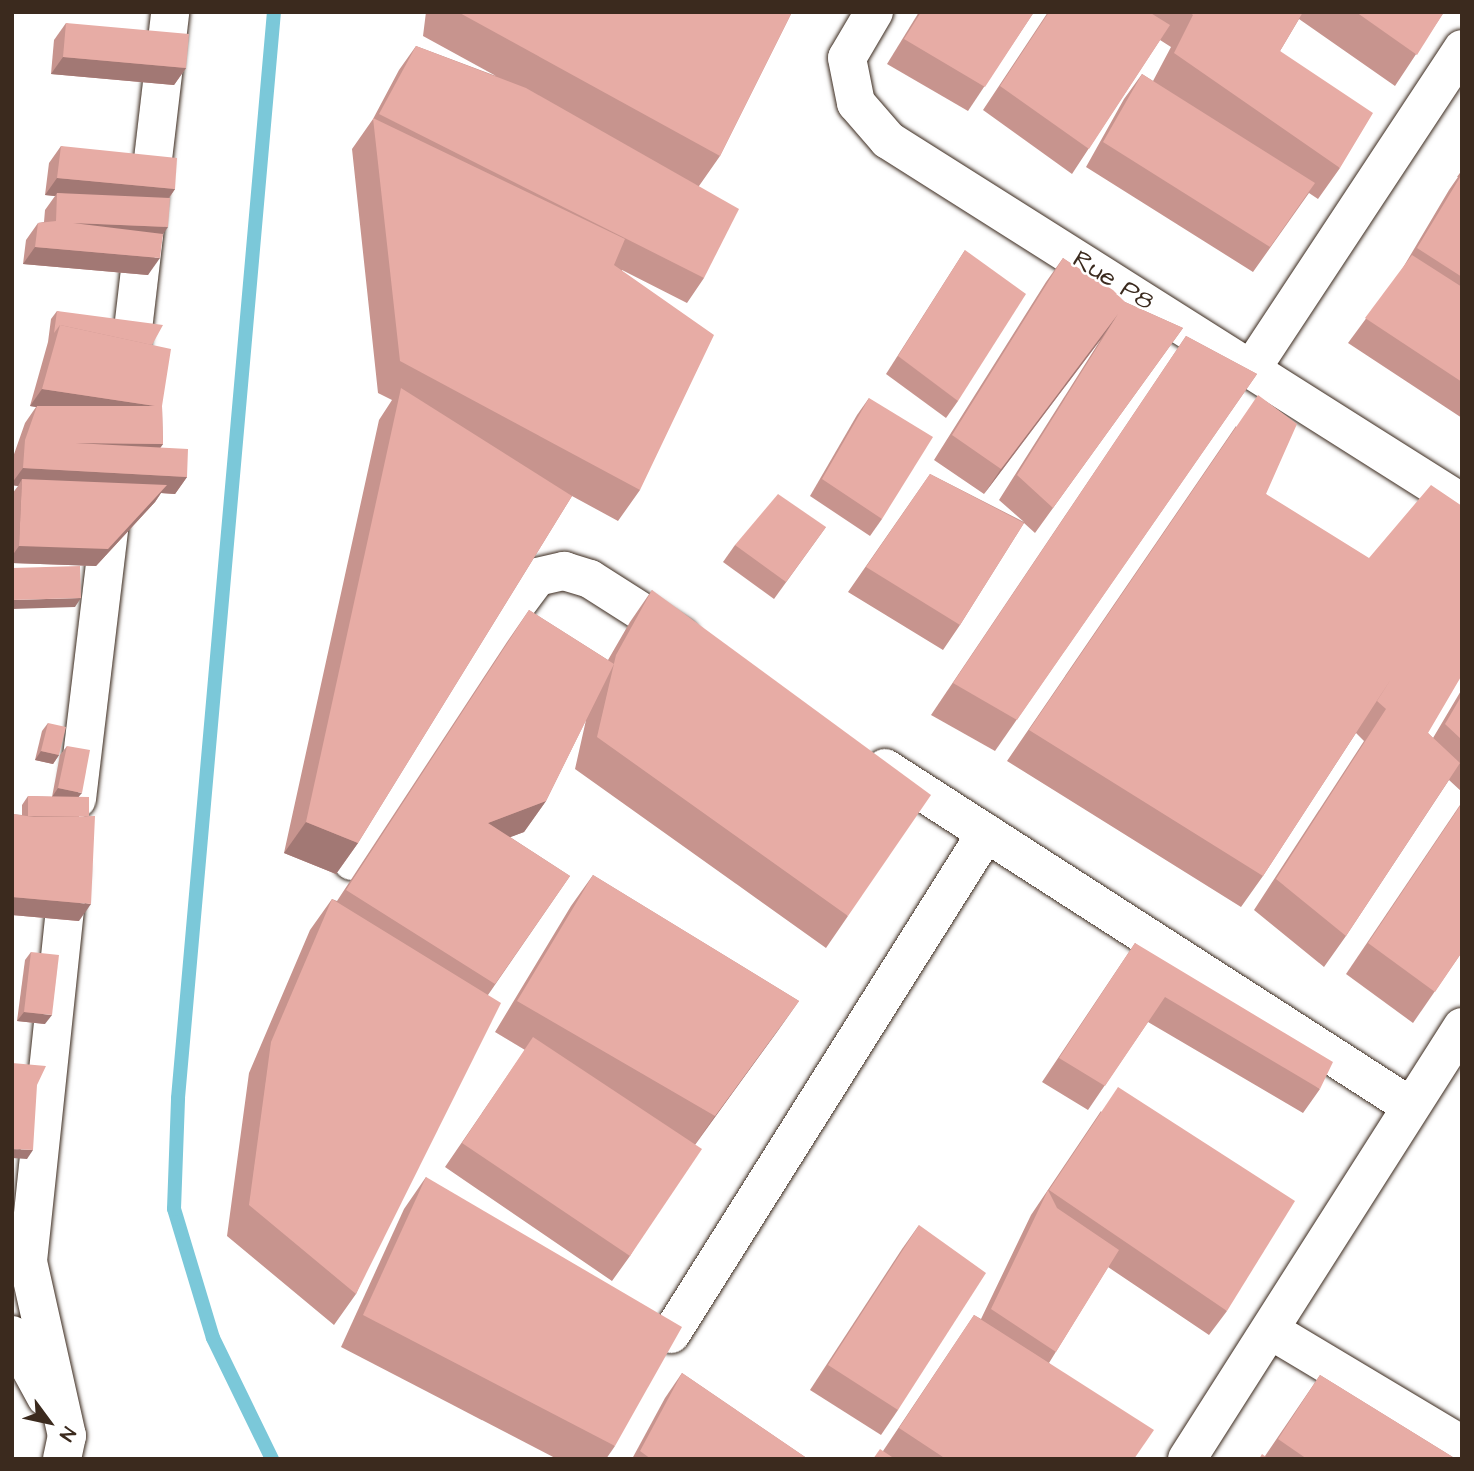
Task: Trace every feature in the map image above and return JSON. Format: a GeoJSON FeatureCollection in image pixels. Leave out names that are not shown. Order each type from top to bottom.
{"type":"FeatureCollection","features":[{"type":"Feature","properties":{"kind":"street"},"geometry":{"type":"LineString","coordinates":[[123,411],[170,12]]}},
{"type":"Feature","properties":{"kind":"street","name":"Rue P8"},"geometry":{"type":"LineString","coordinates":[[874,12],[847,58],[856,103],[888,140],[1462,503]]}},
{"type":"Feature","properties":{"kind":"street"},"geometry":{"type":"LineString","coordinates":[[1252,368],[1462,49]]}},
{"type":"Feature","properties":{"kind":"street"},"geometry":{"type":"LineString","coordinates":[[73,1451],[28,1261],[57,964],[117,466]]}},
{"type":"Feature","properties":{"kind":"street"},"geometry":{"type":"LineString","coordinates":[[352,861],[494,635],[537,576],[564,571],[590,579],[716,659]]}},
{"type":"Feature","properties":{"kind":"street"},"geometry":{"type":"LineString","coordinates":[[857,750],[1410,1107]]}},
{"type":"Feature","properties":{"kind":"street"},"geometry":{"type":"LineString","coordinates":[[671,1334],[986,833]]}},
{"type":"Feature","properties":{"kind":"street"},"geometry":{"type":"LineString","coordinates":[[1187,1459],[1462,1027]]}},
{"type":"Feature","properties":{"kind":"street"},"geometry":{"type":"LineString","coordinates":[[1270,1330],[1462,1445]]}},
{"type":"Feature","properties":{"kind":"street"},"geometry":{"type":"LineString","coordinates":[[12,1335],[73,1451]]}},
{"type":"Feature","properties":{"kind":"building"},"geometry":{"type":"Polygon","coordinates":[[[458,12],[792,12],[720,156],[458,12]]]}},
{"type":"Feature","properties":{"kind":"building"},"geometry":{"type":"Polygon","coordinates":[[[921,12],[1034,12],[985,87],[904,39],[921,12]]]}},
{"type":"Feature","properties":{"kind":"building"},"geometry":{"type":"Polygon","coordinates":[[[1049,12],[1149,12],[1170,25],[1089,149],[1000,86],[1049,12]]]}},
{"type":"Feature","properties":{"kind":"building"},"geometry":{"type":"Polygon","coordinates":[[[1189,12],[1303,12],[1280,51],[1373,113],[1340,168],[1174,53],[1193,15],[1189,12]]]}},
{"type":"Feature","properties":{"kind":"building"},"geometry":{"type":"Polygon","coordinates":[[[1356,12],[1444,12],[1417,55],[1356,12]]]}},
{"type":"Feature","properties":{"kind":"building"},"geometry":{"type":"Polygon","coordinates":[[[66,23],[189,34],[186,68],[63,57],[66,23]]]}},
{"type":"Feature","properties":{"kind":"building"},"geometry":{"type":"Polygon","coordinates":[[[416,46],[526,88],[739,209],[704,278],[379,114],[416,46]]]}},
{"type":"Feature","properties":{"kind":"building"},"geometry":{"type":"Polygon","coordinates":[[[1142,74],[1315,183],[1270,247],[1103,142],[1142,74]]]}},
{"type":"Feature","properties":{"kind":"building"},"geometry":{"type":"Polygon","coordinates":[[[373,118],[625,239],[614,265],[714,335],[640,490],[400,361],[373,118]]]}},
{"type":"Feature","properties":{"kind":"building"},"geometry":{"type":"Polygon","coordinates":[[[61,146],[177,158],[175,189],[57,178],[61,146]]]}},
{"type":"Feature","properties":{"kind":"building"},"geometry":{"type":"Polygon","coordinates":[[[1462,174],[1462,277],[1417,248],[1462,174]]]}},
{"type":"Feature","properties":{"kind":"building"},"geometry":{"type":"Polygon","coordinates":[[[57,193],[170,198],[168,227],[73,223],[163,234],[160,258],[35,247],[38,223],[56,221],[57,193]]]}},
{"type":"Feature","properties":{"kind":"building"},"geometry":{"type":"Polygon","coordinates":[[[965,250],[1026,294],[958,401],[898,356],[965,250]]]}},
{"type":"Feature","properties":{"kind":"building"},"geometry":{"type":"Polygon","coordinates":[[[1412,255],[1462,287],[1462,382],[1365,318],[1412,255]]]}},
{"type":"Feature","properties":{"kind":"building"},"geometry":{"type":"Polygon","coordinates":[[[1063,258],[1113,290],[1125,302],[1183,328],[1053,508],[1017,475],[1118,314],[1001,469],[952,435],[1063,258]]]}},
{"type":"Feature","properties":{"kind":"building"},"geometry":{"type":"Polygon","coordinates":[[[57,311],[163,325],[152,345],[60,325],[54,333],[57,311]]]}},
{"type":"Feature","properties":{"kind":"building"},"geometry":{"type":"Polygon","coordinates":[[[60,325],[171,349],[162,406],[163,444],[75,443],[188,449],[187,477],[23,468],[25,440],[37,406],[155,406],[42,389],[60,325]]]}},
{"type":"Feature","properties":{"kind":"building"},"geometry":{"type":"Polygon","coordinates":[[[1186,336],[1257,374],[1017,720],[953,683],[1186,336]]]}},
{"type":"Feature","properties":{"kind":"building"},"geometry":{"type":"Polygon","coordinates":[[[401,388],[572,496],[358,843],[306,822],[401,388]]]}},
{"type":"Feature","properties":{"kind":"building"},"geometry":{"type":"Polygon","coordinates":[[[1258,395],[1297,424],[1266,494],[1369,558],[1431,485],[1462,506],[1462,675],[1428,733],[1460,763],[1346,936],[1276,879],[1386,709],[1377,701],[1391,679],[1263,876],[1029,730],[1258,395]]]}},
{"type":"Feature","properties":{"kind":"building"},"geometry":{"type":"Polygon","coordinates":[[[869,398],[933,437],[882,519],[822,479],[869,398]]]}},
{"type":"Feature","properties":{"kind":"building"},"geometry":{"type":"Polygon","coordinates":[[[930,474],[1024,523],[960,625],[866,567],[930,474]]]}},
{"type":"Feature","properties":{"kind":"building"},"geometry":{"type":"Polygon","coordinates":[[[22,479],[167,485],[108,549],[19,546],[22,479]]]}},
{"type":"Feature","properties":{"kind":"building"},"geometry":{"type":"Polygon","coordinates":[[[778,494],[826,527],[786,582],[735,545],[778,494]]]}},
{"type":"Feature","properties":{"kind":"building"},"geometry":{"type":"Polygon","coordinates":[[[80,566],[81,598],[12,600],[12,568],[80,566]]]}},
{"type":"Feature","properties":{"kind":"building"},"geometry":{"type":"Polygon","coordinates":[[[652,590],[931,795],[848,916],[597,737],[616,655],[652,590]]]}},
{"type":"Feature","properties":{"kind":"building"},"geometry":{"type":"Polygon","coordinates":[[[529,610],[614,664],[546,801],[488,823],[570,876],[495,984],[346,890],[529,610]]]}},
{"type":"Feature","properties":{"kind":"building"},"geometry":{"type":"Polygon","coordinates":[[[1462,695],[1462,740],[1445,724],[1462,695]]]}},
{"type":"Feature","properties":{"kind":"building"},"geometry":{"type":"Polygon","coordinates":[[[48,723],[66,727],[59,755],[41,751],[48,723]]]}},
{"type":"Feature","properties":{"kind":"building"},"geometry":{"type":"Polygon","coordinates":[[[67,746],[90,750],[82,793],[58,788],[67,746]]]}},
{"type":"Feature","properties":{"kind":"building"},"geometry":{"type":"Polygon","coordinates":[[[28,796],[89,797],[89,816],[28,816],[28,796]]]}},
{"type":"Feature","properties":{"kind":"building"},"geometry":{"type":"Polygon","coordinates":[[[1462,803],[1462,952],[1435,992],[1368,943],[1462,803]]]}},
{"type":"Feature","properties":{"kind":"building"},"geometry":{"type":"Polygon","coordinates":[[[12,814],[34,817],[95,816],[91,904],[12,897],[12,814]]]}},
{"type":"Feature","properties":{"kind":"building"},"geometry":{"type":"Polygon","coordinates":[[[593,875],[799,1001],[715,1116],[517,1001],[593,875]]]}},
{"type":"Feature","properties":{"kind":"building"},"geometry":{"type":"Polygon","coordinates":[[[332,899],[501,1003],[356,1294],[249,1205],[271,1042],[332,899]]]}},
{"type":"Feature","properties":{"kind":"building"},"geometry":{"type":"Polygon","coordinates":[[[1135,943],[1333,1062],[1320,1089],[1165,997],[1105,1086],[1059,1058],[1135,943]]]}},
{"type":"Feature","properties":{"kind":"building"},"geometry":{"type":"Polygon","coordinates":[[[31,952],[59,955],[52,1015],[24,1012],[31,952]]]}},
{"type":"Feature","properties":{"kind":"building"},"geometry":{"type":"Polygon","coordinates":[[[533,1037],[702,1149],[630,1256],[462,1143],[533,1037]]]}},
{"type":"Feature","properties":{"kind":"building"},"geometry":{"type":"Polygon","coordinates":[[[12,1063],[46,1066],[37,1085],[33,1150],[12,1149],[12,1063]]]}},
{"type":"Feature","properties":{"kind":"building"},"geometry":{"type":"Polygon","coordinates":[[[1118,1087],[1295,1201],[1227,1311],[1049,1190],[1118,1087]]]}},
{"type":"Feature","properties":{"kind":"building"},"geometry":{"type":"Polygon","coordinates":[[[426,1177],[682,1327],[615,1446],[363,1315],[426,1177]]]}},
{"type":"Feature","properties":{"kind":"building"},"geometry":{"type":"Polygon","coordinates":[[[1048,1190],[1057,1208],[1119,1250],[1056,1352],[991,1309],[1048,1190]]]}},
{"type":"Feature","properties":{"kind":"building"},"geometry":{"type":"Polygon","coordinates":[[[919,1225],[986,1273],[898,1410],[828,1365],[919,1225]]]}},
{"type":"Feature","properties":{"kind":"building"},"geometry":{"type":"Polygon","coordinates":[[[974,1315],[1154,1430],[1134,1459],[946,1459],[899,1428],[974,1315]]]}},
{"type":"Feature","properties":{"kind":"building"},"geometry":{"type":"Polygon","coordinates":[[[682,1373],[808,1459],[651,1459],[640,1451],[682,1373]]]}},
{"type":"Feature","properties":{"kind":"building"},"geometry":{"type":"Polygon","coordinates":[[[1320,1375],[1456,1459],[1307,1459],[1278,1439],[1320,1375]]]}},
{"type":"Feature","properties":{"kind":"building"},"geometry":{"type":"Polygon","coordinates":[[[880,1449],[895,1459],[873,1459],[880,1449]]]}},
{"type":"Feature","properties":{"kind":"waterway"},"geometry":{"type":"LineString","coordinates":[[272,1459],[213,1338],[174,1209],[178,1098],[274,12]]}}]}
